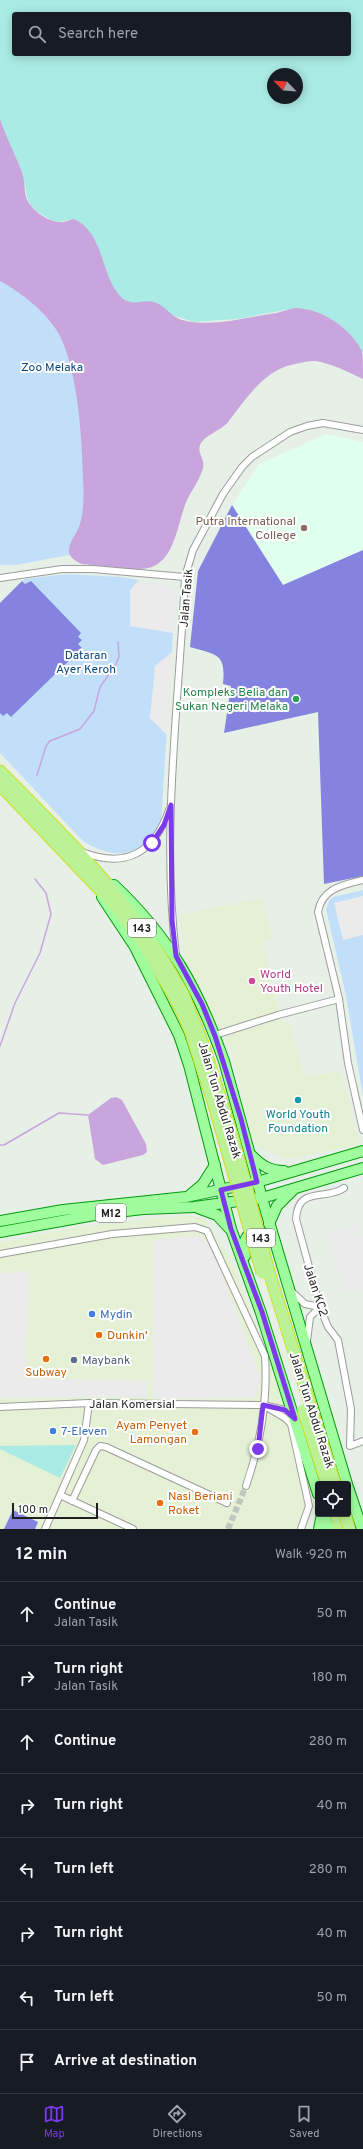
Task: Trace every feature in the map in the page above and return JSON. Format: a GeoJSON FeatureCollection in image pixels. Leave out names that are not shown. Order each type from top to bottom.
{"type":"FeatureCollection","features":[{"type":"Feature","properties":{"kind":"highway","name":"Jalan Tun Abdul Razak"},"geometry":{"type":"LineString","coordinates":[[0,772],[78,851],[179,997],[204,1046],[231,1131],[281,1312],[335,1481]]}},
{"type":"Feature","properties":{"kind":"highway","name":"Jalan Tun Abdul Razak"},"geometry":{"type":"LineString","coordinates":[[0,785],[92,873]]}},
{"type":"Feature","properties":{"kind":"highway","name":"Jalan Tun Abdul Razak"},"geometry":{"type":"LineString","coordinates":[[179,997],[213,1102],[271,1304],[318,1481]]}},
{"type":"Feature","properties":{"kind":"highway"},"geometry":{"type":"LineString","coordinates":[[337,1517],[341,1529]]}},
{"type":"Feature","properties":{"kind":"highway"},"geometry":{"type":"LineString","coordinates":[[346,1517],[350,1529]]}},
{"type":"Feature","properties":{"kind":"main road"},"geometry":{"type":"LineString","coordinates":[[92,873],[131,902],[176,956],[202,1004],[215,1036],[241,1119],[269,1224],[346,1481]]}},
{"type":"Feature","properties":{"kind":"main road"},"geometry":{"type":"LineString","coordinates":[[92,873],[135,947],[179,1035],[189,1065],[231,1229],[317,1481]]}},
{"type":"Feature","properties":{"kind":"main road"},"geometry":{"type":"LineString","coordinates":[[206,1133],[221,1154],[232,1153],[240,1144],[241,1119]]}},
{"type":"Feature","properties":{"kind":"main road","name":"M12"},"geometry":{"type":"LineString","coordinates":[[0,1221],[63,1210],[186,1197],[257,1182],[289,1171],[363,1151]]}},
{"type":"Feature","properties":{"kind":"main road"},"geometry":{"type":"LineString","coordinates":[[251,1155],[259,1163],[274,1171],[289,1171]]}},
{"type":"Feature","properties":{"kind":"main road"},"geometry":{"type":"LineString","coordinates":[[186,1197],[203,1184],[215,1165]]}},
{"type":"Feature","properties":{"kind":"main road","name":"M12"},"geometry":{"type":"LineString","coordinates":[[0,1232],[100,1214],[143,1209],[224,1204],[262,1198],[363,1168]]}},
{"type":"Feature","properties":{"kind":"main road"},"geometry":{"type":"LineString","coordinates":[[269,1224],[277,1206],[296,1188]]}},
{"type":"Feature","properties":{"kind":"main road"},"geometry":{"type":"LineString","coordinates":[[194,1206],[216,1215],[231,1229]]}},
{"type":"Feature","properties":{"kind":"main road"},"geometry":{"type":"LineString","coordinates":[[249,1278],[243,1244],[247,1236],[254,1231],[262,1231],[268,1235],[281,1264]]}},
{"type":"Feature","properties":{"kind":"main road"},"geometry":{"type":"LineString","coordinates":[[337,1481],[342,1470]]}},
{"type":"Feature","properties":{"kind":"main road"},"geometry":{"type":"LineString","coordinates":[[341,1529],[359,1526],[351,1498]]}},
{"type":"Feature","properties":{"kind":"main road"},"geometry":{"type":"LineString","coordinates":[[319,1529],[322,1517]]}},
{"type":"Feature","properties":{"kind":"main road"},"geometry":{"type":"LineString","coordinates":[[324,1517],[329,1529]]}},
{"type":"Feature","properties":{"kind":"street","name":"Jalan Tasik"},"geometry":{"type":"LineString","coordinates":[[176,956],[172,920],[171,805],[185,578],[193,550],[223,494],[242,467],[252,457],[290,432],[307,426],[323,423],[363,430]]}},
{"type":"Feature","properties":{"kind":"street"},"geometry":{"type":"LineString","coordinates":[[0,578],[59,569],[92,569],[185,578]]}},
{"type":"Feature","properties":{"kind":"street","name":"Jalan Tasik"},"geometry":{"type":"LineString","coordinates":[[78,851],[96,858],[109,860],[123,858],[141,851],[152,843],[164,825],[171,805]]}},
{"type":"Feature","properties":{"kind":"street"},"geometry":{"type":"LineString","coordinates":[[363,880],[330,890],[320,903],[320,923],[339,999],[348,1063],[363,1130]]}},
{"type":"Feature","properties":{"kind":"street"},"geometry":{"type":"LineString","coordinates":[[215,1036],[278,1015],[339,999]]}},
{"type":"Feature","properties":{"kind":"street","name":"Jalan KC2"},"geometry":{"type":"LineString","coordinates":[[344,1188],[341,1190],[307,1197],[302,1201],[296,1213],[296,1219],[320,1307],[328,1327],[338,1340],[351,1409],[350,1446],[363,1441]]}},
{"type":"Feature","properties":{"kind":"street"},"geometry":{"type":"LineString","coordinates":[[0,1254],[112,1234],[195,1227],[207,1231],[265,1356],[266,1376],[258,1449],[246,1486]]}},
{"type":"Feature","properties":{"kind":"street"},"geometry":{"type":"LineString","coordinates":[[288,1288],[305,1304],[320,1307]]}},
{"type":"Feature","properties":{"kind":"street"},"geometry":{"type":"LineString","coordinates":[[306,1346],[310,1317],[320,1307]]}},
{"type":"Feature","properties":{"kind":"street"},"geometry":{"type":"LineString","coordinates":[[45,1529],[84,1440],[89,1403]]}},
{"type":"Feature","properties":{"kind":"street","name":"Jalan Komersial"},"geometry":{"type":"LineString","coordinates":[[0,1407],[89,1403],[263,1405],[285,1410],[295,1419]]}},
{"type":"Feature","properties":{"kind":"street"},"geometry":{"type":"LineString","coordinates":[[263,1405],[285,1418],[291,1424],[309,1501],[308,1513],[301,1529]]}},
{"type":"Feature","properties":{"kind":"street"},"geometry":{"type":"LineString","coordinates":[[72,1501],[96,1450],[100,1446],[106,1447],[227,1503]]}},
{"type":"Feature","properties":{"kind":"street"},"geometry":{"type":"LineString","coordinates":[[60,1495],[133,1529]]}},
{"type":"Feature","properties":{"kind":"shaded area"},"geometry":{"type":"Polygon","coordinates":[[[0,0],[363,0],[363,352],[344,328],[333,320],[295,308],[237,319],[194,322],[172,315],[157,303],[134,303],[126,301],[118,294],[112,285],[98,248],[92,236],[84,226],[74,219],[59,222],[51,220],[36,211],[30,204],[27,197],[23,174],[6,137],[0,119],[0,0]]]}},
{"type":"Feature","properties":{"kind":"shaded area"},"geometry":{"type":"Polygon","coordinates":[[[0,119],[22,172],[26,197],[31,206],[39,214],[54,221],[65,222],[74,219],[84,226],[91,234],[97,245],[115,289],[126,301],[154,302],[182,320],[205,323],[241,319],[276,313],[294,308],[306,309],[335,321],[350,335],[362,351],[363,379],[329,364],[318,361],[287,366],[267,377],[251,393],[225,425],[205,438],[199,448],[203,462],[202,472],[187,500],[172,546],[161,561],[154,566],[129,569],[82,564],[74,560],[69,552],[72,539],[81,522],[83,510],[82,444],[75,386],[66,351],[60,336],[49,319],[34,304],[17,291],[0,281],[0,119]]]}},
{"type":"Feature","properties":{"kind":"shaded area","name":"Putra International College"},"geometry":{"type":"Polygon","coordinates":[[[326,434],[363,442],[363,550],[283,585],[232,505],[259,464],[326,434]]]}},
{"type":"Feature","properties":{"kind":"shaded area","name":"Kompleks Belia dan Sukan Negeri Melaka"},"geometry":{"type":"Polygon","coordinates":[[[232,505],[283,585],[363,550],[363,876],[324,884],[318,712],[224,733],[231,686],[223,684],[223,666],[218,657],[190,647],[198,571],[232,505]]]}},
{"type":"Feature","properties":{"kind":"shaded area"},"geometry":{"type":"Polygon","coordinates":[[[139,580],[170,586],[178,597],[173,633],[130,626],[130,590],[139,580]]]}},
{"type":"Feature","properties":{"kind":"shaded area"},"geometry":{"type":"Polygon","coordinates":[[[22,581],[25,584],[31,581],[81,633],[78,637],[82,640],[78,644],[82,648],[11,717],[7,713],[3,716],[0,713],[0,603],[22,581]]]}},
{"type":"Feature","properties":{"kind":"shaded area"},"geometry":{"type":"Polygon","coordinates":[[[173,651],[167,735],[150,718],[155,666],[173,651]]]}},
{"type":"Feature","properties":{"kind":"shaded area"},"geometry":{"type":"Polygon","coordinates":[[[363,896],[363,935],[343,940],[334,903],[363,896]]]}},
{"type":"Feature","properties":{"kind":"shaded area"},"geometry":{"type":"Polygon","coordinates":[[[261,898],[272,938],[262,941],[282,1023],[289,1023],[303,1073],[312,1077],[337,1071],[342,1074],[360,1145],[286,1159],[254,1144],[230,1046],[216,1025],[186,966],[180,915],[261,898]]]}},
{"type":"Feature","properties":{"kind":"shaded area"},"geometry":{"type":"Polygon","coordinates":[[[116,1097],[122,1100],[146,1144],[147,1152],[143,1155],[103,1165],[95,1159],[88,1115],[111,1098],[116,1097]]]}},
{"type":"Feature","properties":{"kind":"shaded area"},"geometry":{"type":"Polygon","coordinates":[[[189,1215],[205,1219],[230,1257],[281,1389],[315,1506],[306,1529],[0,1529],[0,1243],[79,1227],[189,1215]]]}},
{"type":"Feature","properties":{"kind":"shaded area"},"geometry":{"type":"Polygon","coordinates":[[[359,1223],[363,1239],[363,1288],[345,1293],[327,1233],[359,1223]]]}},
{"type":"Feature","properties":{"kind":"shaded area"},"geometry":{"type":"Polygon","coordinates":[[[198,1235],[212,1247],[261,1379],[257,1393],[253,1398],[153,1399],[153,1240],[198,1235]]]}},
{"type":"Feature","properties":{"kind":"shaded area"},"geometry":{"type":"Polygon","coordinates":[[[29,1271],[26,1379],[147,1380],[147,1397],[0,1398],[0,1273],[29,1271]]]}},
{"type":"Feature","properties":{"kind":"shaded area"},"geometry":{"type":"Polygon","coordinates":[[[76,1445],[60,1478],[0,1449],[0,1446],[76,1445]]]}},
{"type":"Feature","properties":{"kind":"shaded area"},"geometry":{"type":"Polygon","coordinates":[[[13,1510],[38,1522],[35,1529],[4,1529],[13,1510]]]}},
{"type":"Feature","properties":{"kind":"green space","name":"Zoo Melaka"},"geometry":{"type":"Polygon","coordinates":[[[0,209],[106,347],[95,550],[16,565],[0,565],[0,209]]]}},
{"type":"Feature","properties":{"kind":"green space","name":"Dataran Ayer Keroh"},"geometry":{"type":"Polygon","coordinates":[[[67,574],[122,577],[170,586],[178,597],[173,633],[161,823],[143,846],[126,853],[100,850],[83,841],[0,753],[0,603],[25,579],[67,574]]]}},
{"type":"Feature","properties":{"kind":"green space"},"geometry":{"type":"Polygon","coordinates":[[[363,890],[363,1096],[346,996],[326,909],[329,901],[333,897],[363,890]]]}},
{"type":"Feature","properties":{"kind":"waterway"},"geometry":{"type":"LineString","coordinates":[[37,775],[46,746],[50,741],[80,729],[94,711],[100,687],[115,666],[119,657],[118,642]]}},
{"type":"Feature","properties":{"kind":"waterway"},"geometry":{"type":"LineString","coordinates":[[0,1046],[15,1003],[40,953],[51,914],[46,893],[35,879]]}},
{"type":"Feature","properties":{"kind":"waterway"},"geometry":{"type":"LineString","coordinates":[[0,1145],[4,1145],[59,1113],[88,1115]]}},
{"type":"Feature","properties":{"kind":"tunnel"},"geometry":{"type":"LineString","coordinates":[[228,1529],[246,1486]]}},
{"type":"Feature","properties":{"kind":"place","name":"Putra International College"},"geometry":{"type":"Point","coordinates":[304,528]}},
{"type":"Feature","properties":{"kind":"place","name":"Kompleks Belia dan Sukan Negeri Melaka"},"geometry":{"type":"Point","coordinates":[296,699]}},
{"type":"Feature","properties":{"kind":"place","name":"World Youth Hotel"},"geometry":{"type":"Point","coordinates":[252,981]}},
{"type":"Feature","properties":{"kind":"place","name":"World Youth Foundation"},"geometry":{"type":"Point","coordinates":[298,1100]}},
{"type":"Feature","properties":{"kind":"place","name":"Mydin"},"geometry":{"type":"Point","coordinates":[92,1314]}},
{"type":"Feature","properties":{"kind":"place","name":"Dunkin'"},"geometry":{"type":"Point","coordinates":[99,1335]}},
{"type":"Feature","properties":{"kind":"place","name":"Subway"},"geometry":{"type":"Point","coordinates":[46,1359]}},
{"type":"Feature","properties":{"kind":"place","name":"Maybank"},"geometry":{"type":"Point","coordinates":[74,1360]}},
{"type":"Feature","properties":{"kind":"place","name":"7-Eleven"},"geometry":{"type":"Point","coordinates":[53,1431]}},
{"type":"Feature","properties":{"kind":"place","name":"Ayam Penyet Lamongan"},"geometry":{"type":"Point","coordinates":[195,1432]}},
{"type":"Feature","properties":{"kind":"place","name":"Nasi Beriani Roket"},"geometry":{"type":"Point","coordinates":[160,1503]}},
{"type":"Feature","properties":{"kind":"route"},"geometry":{"type":"LineString","coordinates":[[152,843],[164,825],[171,805],[172,920],[176,956],[202,1004],[224,1061],[251,1155],[257,1182],[221,1190],[231,1229],[262,1312],[295,1419],[285,1410],[263,1405],[258,1449]]}}]}
